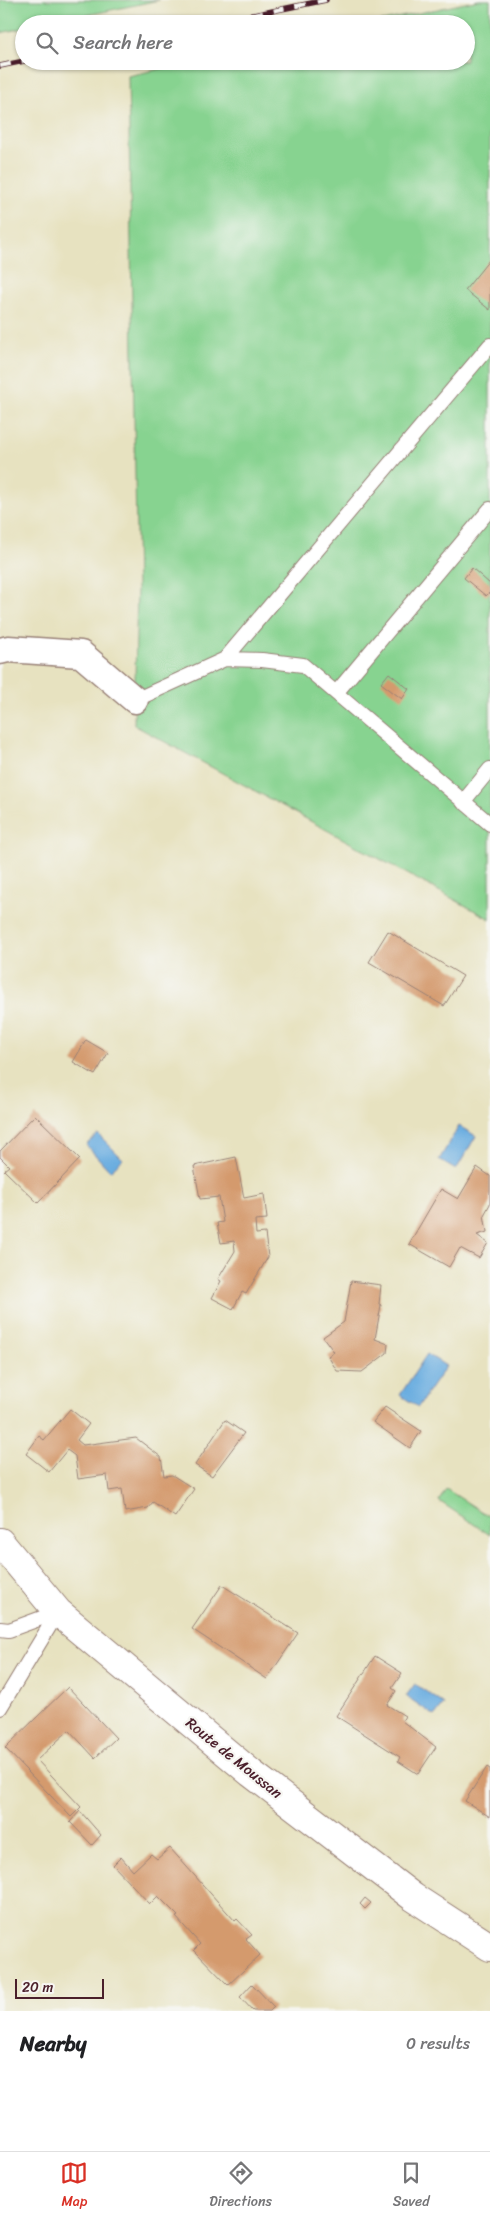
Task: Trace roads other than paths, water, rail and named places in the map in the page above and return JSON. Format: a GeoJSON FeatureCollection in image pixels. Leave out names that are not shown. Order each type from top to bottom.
{"type":"FeatureCollection","features":[{"type":"Feature","properties":{"kind":"street"},"geometry":{"type":"LineString","coordinates":[[0,651],[8,649],[81,654],[135,700]]}},
{"type":"Feature","properties":{"kind":"street","name":"Route de Moussan"},"geometry":{"type":"LineString","coordinates":[[0,1542],[58,1612],[251,1773],[412,1897],[490,1947]]}},
{"type":"Feature","properties":{"kind":"lane"},"geometry":{"type":"LineString","coordinates":[[135,700],[225,659],[490,345]]}},
{"type":"Feature","properties":{"kind":"lane"},"geometry":{"type":"LineString","coordinates":[[336,693],[490,509]]}},
{"type":"Feature","properties":{"kind":"lane"},"geometry":{"type":"LineString","coordinates":[[225,659],[262,660],[303,665],[490,824]]}},
{"type":"Feature","properties":{"kind":"lane"},"geometry":{"type":"LineString","coordinates":[[463,802],[490,769]]}},
{"type":"Feature","properties":{"kind":"lane"},"geometry":{"type":"LineString","coordinates":[[0,1629],[9,1630],[58,1612]]}},
{"type":"Feature","properties":{"kind":"lane"},"geometry":{"type":"LineString","coordinates":[[0,1708],[58,1612]]}},
{"type":"Feature","properties":{"kind":"water"},"geometry":{"type":"Polygon","coordinates":[[[459,1126],[476,1136],[456,1170],[439,1160],[459,1126]]]}},
{"type":"Feature","properties":{"kind":"water"},"geometry":{"type":"Polygon","coordinates":[[[98,1134],[123,1159],[110,1171],[86,1145],[98,1134]]]}},
{"type":"Feature","properties":{"kind":"water"},"geometry":{"type":"Polygon","coordinates":[[[427,1354],[446,1366],[418,1407],[400,1395],[427,1354]]]}},
{"type":"Feature","properties":{"kind":"water"},"geometry":{"type":"Polygon","coordinates":[[[415,1684],[444,1704],[435,1716],[406,1696],[415,1684]]]}},
{"type":"Feature","properties":{"kind":"railway"},"geometry":{"type":"LineString","coordinates":[[253,15],[326,0]]}},
{"type":"Feature","properties":{"kind":"railway"},"geometry":{"type":"LineString","coordinates":[[0,66],[15,63]]}}]}
